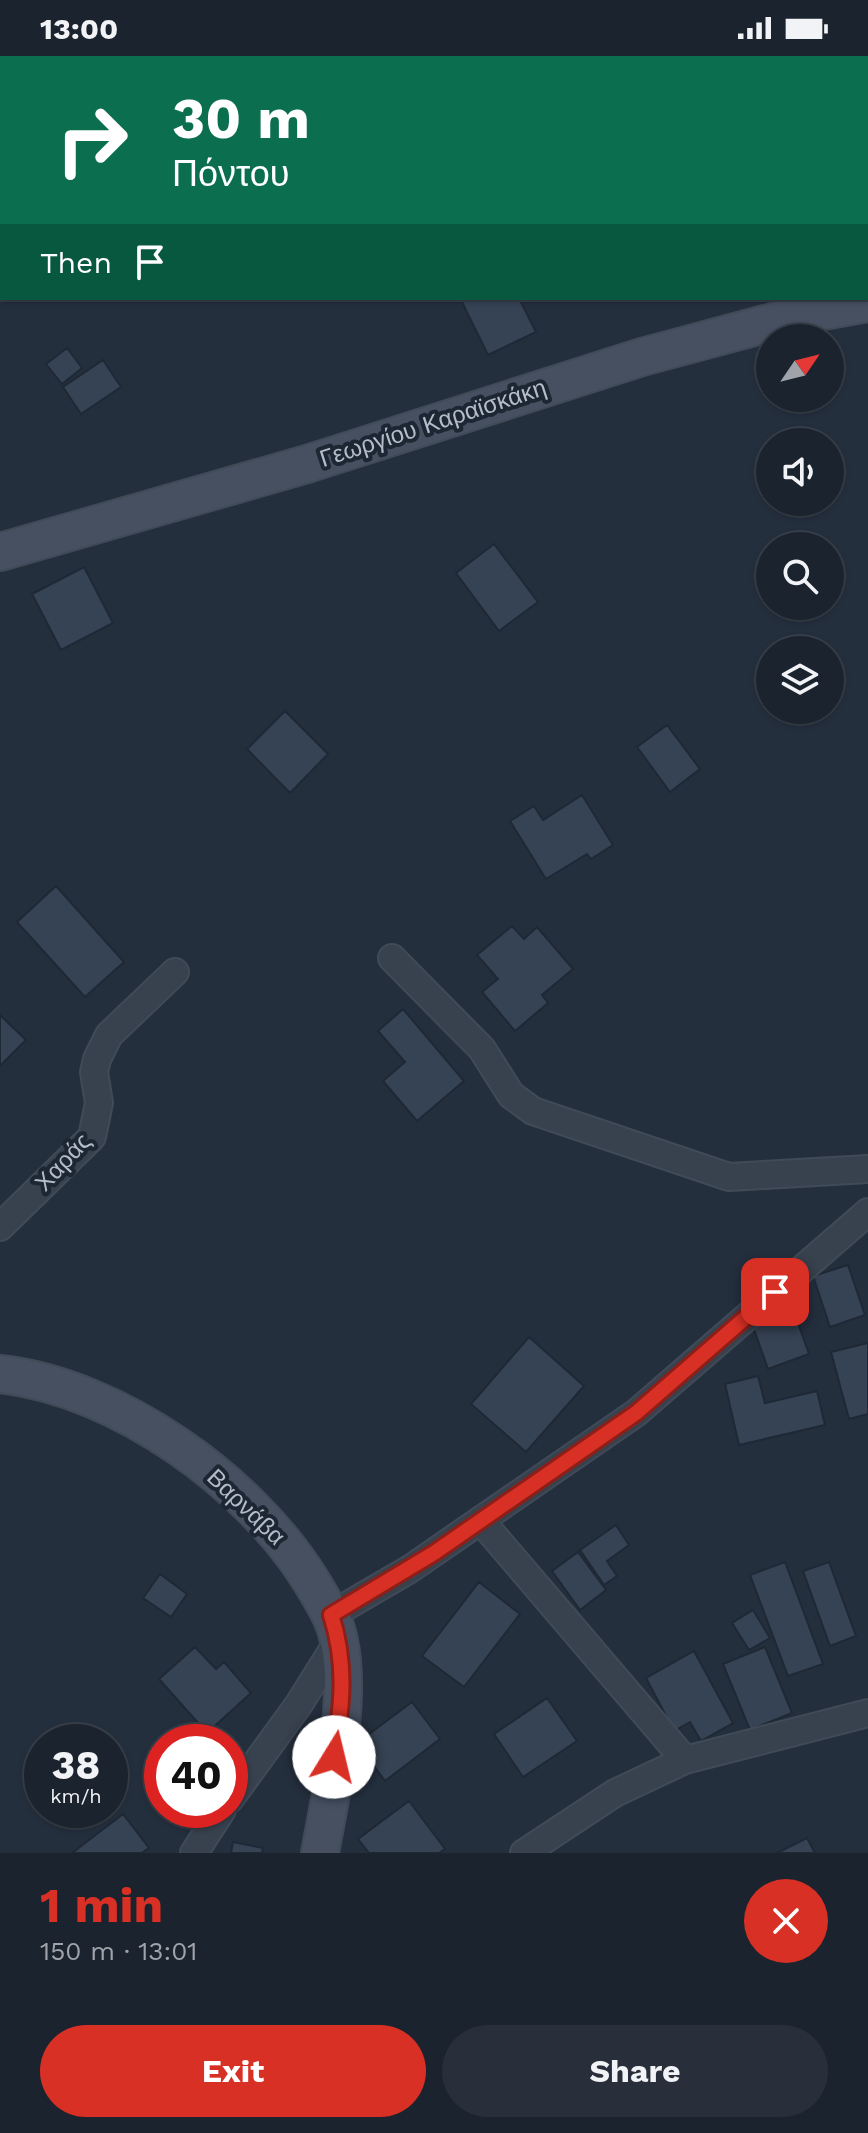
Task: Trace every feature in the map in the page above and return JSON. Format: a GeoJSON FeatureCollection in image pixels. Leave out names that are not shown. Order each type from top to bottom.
{"type":"FeatureCollection","features":[{"type":"Feature","properties":{"kind":"main road","name":"Γεωργίου Καραϊσκάκη"},"geometry":{"type":"LineString","coordinates":[[0,552],[307,464],[642,357],[795,316],[868,303]]}},
{"type":"Feature","properties":{"kind":"main road","name":"Βαρνάβα"},"geometry":{"type":"LineString","coordinates":[[0,1374],[59,1386],[104,1405],[217,1475],[271,1525],[335,1627]]}},
{"type":"Feature","properties":{"kind":"main road"},"geometry":{"type":"LineString","coordinates":[[320,1853],[343,1705],[335,1627]]}},
{"type":"Feature","properties":{"kind":"street"},"geometry":{"type":"LineString","coordinates":[[392,958],[482,1049],[511,1095],[533,1111],[729,1177],[868,1169]]}},
{"type":"Feature","properties":{"kind":"street","name":"Χαράς"},"geometry":{"type":"LineString","coordinates":[[0,1227],[92,1137],[99,1103],[94,1072],[109,1035],[175,972]]}},
{"type":"Feature","properties":{"kind":"street"},"geometry":{"type":"LineString","coordinates":[[248,1774],[299,1704],[335,1627],[636,1413],[868,1212]]}},
{"type":"Feature","properties":{"kind":"street"},"geometry":{"type":"LineString","coordinates":[[481,1521],[685,1760]]}},
{"type":"Feature","properties":{"kind":"street"},"geometry":{"type":"LineString","coordinates":[[524,1853],[615,1793],[685,1760],[868,1713]]}},
{"type":"Feature","properties":{"kind":"street"},"geometry":{"type":"LineString","coordinates":[[194,1853],[210,1828]]}},
{"type":"Feature","properties":{"kind":"building"},"geometry":{"type":"Polygon","coordinates":[[[461,300],[520,300],[536,332],[488,355],[461,300]]]}},
{"type":"Feature","properties":{"kind":"building"},"geometry":{"type":"Polygon","coordinates":[[[67,348],[82,368],[62,384],[46,364],[67,348]]]}},
{"type":"Feature","properties":{"kind":"building"},"geometry":{"type":"Polygon","coordinates":[[[103,360],[121,387],[81,414],[63,387],[103,360]]]}},
{"type":"Feature","properties":{"kind":"building"},"geometry":{"type":"Polygon","coordinates":[[[494,544],[538,602],[499,631],[456,573],[494,544]]]}},
{"type":"Feature","properties":{"kind":"building"},"geometry":{"type":"Polygon","coordinates":[[[84,567],[113,623],[61,650],[32,594],[84,567]]]}},
{"type":"Feature","properties":{"kind":"building"},"geometry":{"type":"Polygon","coordinates":[[[285,711],[328,754],[290,793],[247,749],[285,711]]]}},
{"type":"Feature","properties":{"kind":"building"},"geometry":{"type":"Polygon","coordinates":[[[667,725],[700,769],[670,792],[637,747],[667,725]]]}},
{"type":"Feature","properties":{"kind":"building"},"geometry":{"type":"Polygon","coordinates":[[[582,795],[613,845],[591,859],[587,854],[546,879],[510,821],[534,806],[543,820],[582,795]]]}},
{"type":"Feature","properties":{"kind":"building"},"geometry":{"type":"Polygon","coordinates":[[[56,886],[124,962],[85,997],[17,922],[56,886]]]}},
{"type":"Feature","properties":{"kind":"building"},"geometry":{"type":"Polygon","coordinates":[[[512,926],[524,939],[537,927],[573,969],[542,995],[548,1003],[515,1031],[482,992],[498,979],[477,955],[512,926]]]}},
{"type":"Feature","properties":{"kind":"building"},"geometry":{"type":"Polygon","coordinates":[[[403,1009],[464,1081],[417,1121],[383,1081],[405,1062],[378,1031],[403,1009]]]}},
{"type":"Feature","properties":{"kind":"building"},"geometry":{"type":"Polygon","coordinates":[[[0,1015],[26,1040],[0,1066],[0,1015]]]}},
{"type":"Feature","properties":{"kind":"building"},"geometry":{"type":"Polygon","coordinates":[[[848,1265],[865,1315],[830,1327],[813,1276],[848,1265]]]}},
{"type":"Feature","properties":{"kind":"building"},"geometry":{"type":"Polygon","coordinates":[[[792,1306],[809,1354],[768,1369],[751,1321],[792,1306]]]}},
{"type":"Feature","properties":{"kind":"building"},"geometry":{"type":"Polygon","coordinates":[[[529,1337],[584,1386],[526,1452],[471,1404],[529,1337]]]}},
{"type":"Feature","properties":{"kind":"building"},"geometry":{"type":"Polygon","coordinates":[[[868,1343],[868,1414],[849,1419],[831,1352],[868,1343]]]}},
{"type":"Feature","properties":{"kind":"building"},"geometry":{"type":"Polygon","coordinates":[[[758,1376],[765,1403],[817,1391],[825,1425],[739,1445],[725,1384],[758,1376]]]}},
{"type":"Feature","properties":{"kind":"building"},"geometry":{"type":"Polygon","coordinates":[[[616,1525],[629,1545],[607,1561],[617,1576],[604,1585],[580,1550],[616,1525]]]}},
{"type":"Feature","properties":{"kind":"building"},"geometry":{"type":"Polygon","coordinates":[[[578,1552],[606,1590],[580,1610],[552,1571],[578,1552]]]}},
{"type":"Feature","properties":{"kind":"building"},"geometry":{"type":"Polygon","coordinates":[[[785,1562],[823,1664],[788,1676],[750,1575],[785,1562]]]}},
{"type":"Feature","properties":{"kind":"building"},"geometry":{"type":"Polygon","coordinates":[[[829,1562],[856,1636],[830,1646],[803,1571],[829,1562]]]}},
{"type":"Feature","properties":{"kind":"building"},"geometry":{"type":"Polygon","coordinates":[[[160,1574],[187,1594],[171,1617],[143,1598],[160,1574]]]}},
{"type":"Feature","properties":{"kind":"building"},"geometry":{"type":"Polygon","coordinates":[[[479,1582],[520,1614],[464,1687],[422,1656],[479,1582]]]}},
{"type":"Feature","properties":{"kind":"building"},"geometry":{"type":"Polygon","coordinates":[[[753,1610],[770,1638],[749,1650],[732,1623],[753,1610]]]}},
{"type":"Feature","properties":{"kind":"building"},"geometry":{"type":"Polygon","coordinates":[[[195,1647],[216,1669],[224,1662],[251,1693],[217,1724],[199,1724],[159,1679],[195,1647]]]}},
{"type":"Feature","properties":{"kind":"building"},"geometry":{"type":"Polygon","coordinates":[[[765,1647],[792,1713],[750,1730],[723,1664],[765,1647]]]}},
{"type":"Feature","properties":{"kind":"building"},"geometry":{"type":"Polygon","coordinates":[[[694,1651],[733,1723],[701,1741],[690,1722],[674,1731],[646,1678],[694,1651]]]}},
{"type":"Feature","properties":{"kind":"building"},"geometry":{"type":"Polygon","coordinates":[[[547,1698],[577,1741],[523,1777],[494,1734],[547,1698]]]}},
{"type":"Feature","properties":{"kind":"building"},"geometry":{"type":"Polygon","coordinates":[[[412,1702],[440,1739],[385,1781],[357,1743],[412,1702]]]}},
{"type":"Feature","properties":{"kind":"building"},"geometry":{"type":"Polygon","coordinates":[[[409,1801],[445,1849],[439,1853],[369,1853],[358,1839],[409,1801]]]}},
{"type":"Feature","properties":{"kind":"building"},"geometry":{"type":"Polygon","coordinates":[[[128,1821],[149,1848],[142,1853],[72,1853],[105,1828],[128,1828],[128,1821]]]}},
{"type":"Feature","properties":{"kind":"building"},"geometry":{"type":"Polygon","coordinates":[[[807,1838],[815,1853],[777,1853],[807,1838]]]}},
{"type":"Feature","properties":{"kind":"building"},"geometry":{"type":"Polygon","coordinates":[[[233,1842],[263,1848],[262,1853],[231,1853],[233,1842]]]}},
{"type":"Feature","properties":{"kind":"route"},"geometry":{"type":"LineString","coordinates":[[334,1757],[343,1705],[343,1666],[331,1615],[410,1569],[636,1413],[775,1292]]}}]}
